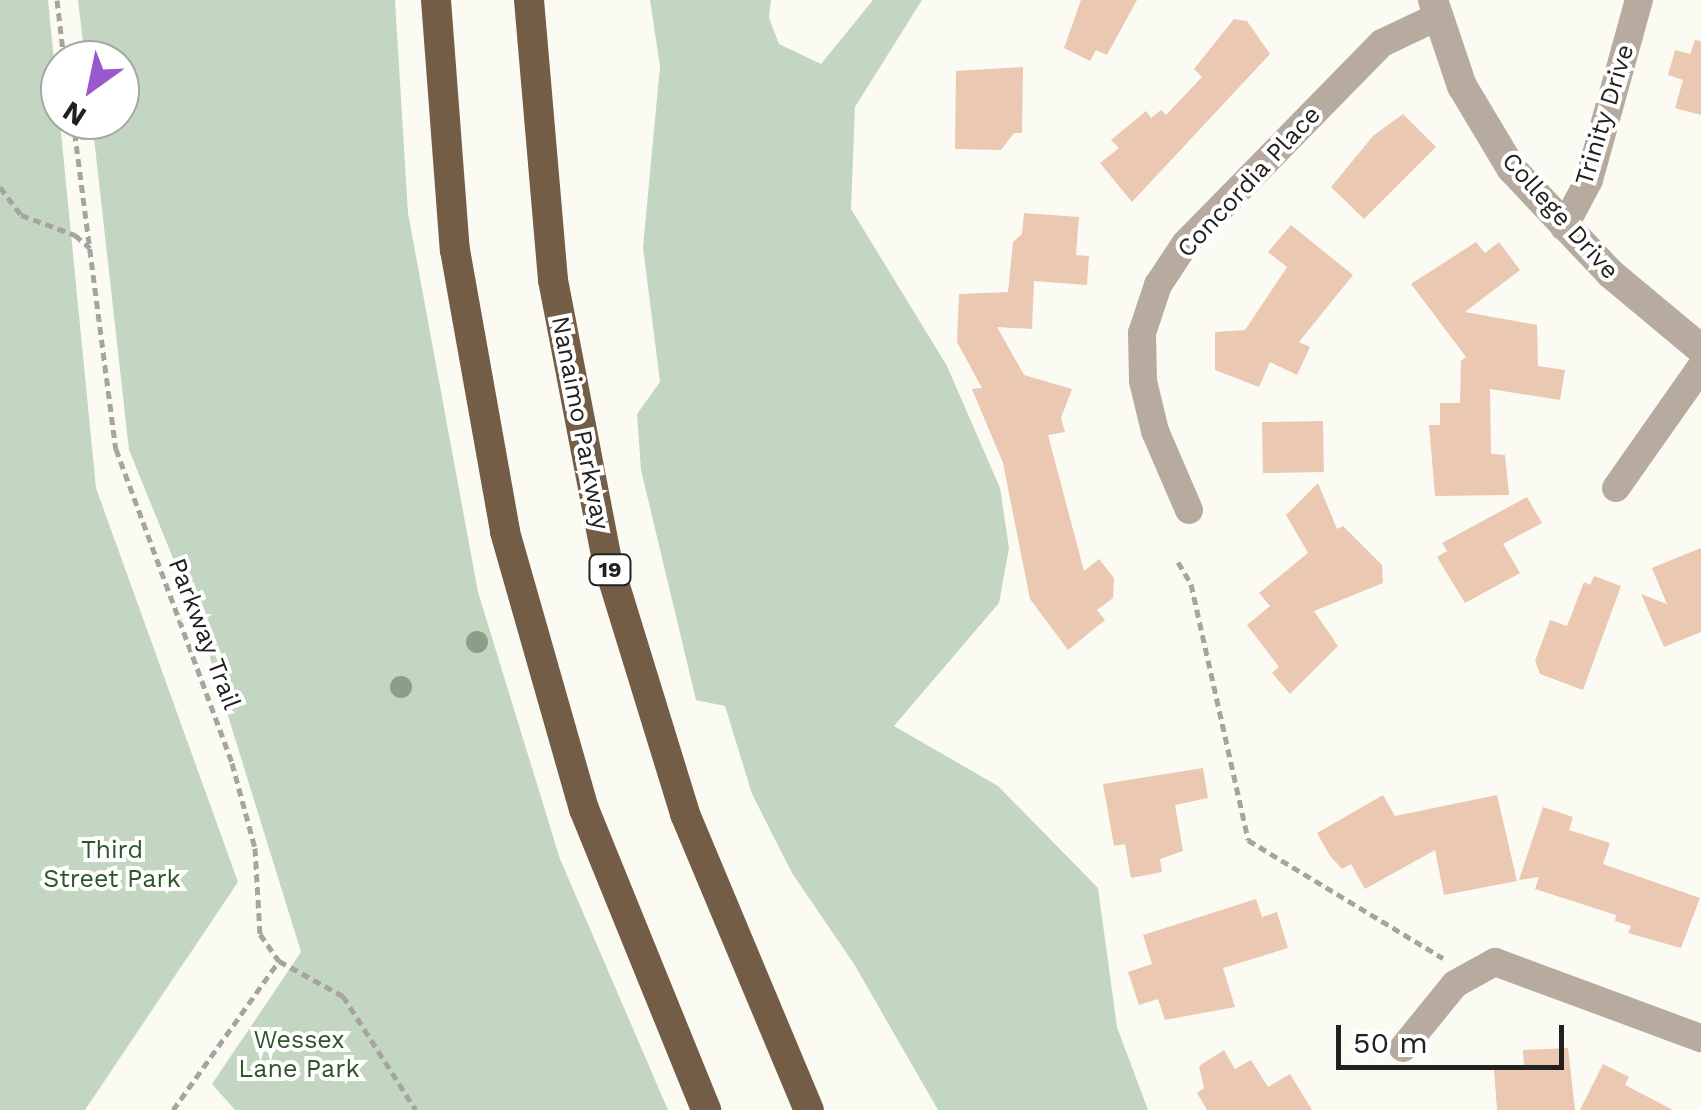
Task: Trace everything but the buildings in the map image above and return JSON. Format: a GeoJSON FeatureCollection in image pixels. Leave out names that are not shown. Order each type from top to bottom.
{"type":"FeatureCollection","features":[{"type":"Feature","properties":{"kind":"highway"},"geometry":{"type":"LineString","coordinates":[[436,0],[455,250],[505,532],[584,810],[706,1110]]}},
{"type":"Feature","properties":{"kind":"highway","name":"Nanaimo Parkway"},"geometry":{"type":"LineString","coordinates":[[529,0],[553,280],[608,560],[685,814],[809,1110]]}},
{"type":"Feature","properties":{"kind":"street","name":"Trinity Drive"},"geometry":{"type":"LineString","coordinates":[[1564,227],[1589,180],[1640,0]]}},
{"type":"Feature","properties":{"kind":"street","name":"College Drive"},"geometry":{"type":"LineString","coordinates":[[1435,8],[1462,86],[1498,149],[1564,227],[1701,349]]}},
{"type":"Feature","properties":{"kind":"street","name":"Concordia Place"},"geometry":{"type":"LineString","coordinates":[[1190,510],[1155,432],[1143,380],[1142,333],[1158,285],[1186,244],[1382,43],[1435,8]]}},
{"type":"Feature","properties":{"kind":"street"},"geometry":{"type":"LineString","coordinates":[[1616,488],[1701,367]]}},
{"type":"Feature","properties":{"kind":"street"},"geometry":{"type":"LineString","coordinates":[[1403,1048],[1455,984],[1496,962],[1701,1038]]}},
{"type":"Feature","properties":{"kind":"path"},"geometry":{"type":"LineString","coordinates":[[57,0],[62,40]]}},
{"type":"Feature","properties":{"kind":"path","name":"Parkway Trail"},"geometry":{"type":"LineString","coordinates":[[76,140],[116,449],[232,763],[255,848],[260,934],[279,961]]}},
{"type":"Feature","properties":{"kind":"path"},"geometry":{"type":"LineString","coordinates":[[0,188],[20,215],[90,248]]}},
{"type":"Feature","properties":{"kind":"path"},"geometry":{"type":"LineString","coordinates":[[1178,562],[1192,584],[1248,840],[1446,959]]}},
{"type":"Feature","properties":{"kind":"path"},"geometry":{"type":"LineString","coordinates":[[173,1110],[279,961],[344,996],[416,1110]]}},
{"type":"Feature","properties":{"kind":"green space","name":"Third Street Park"},"geometry":{"type":"Polygon","coordinates":[[[0,0],[48,0],[52,40],[40,40],[40,140],[62,140],[96,488],[238,882],[85,1110],[0,1110],[0,0]]]}},
{"type":"Feature","properties":{"kind":"green space","name":"Wessex Lane Park"},"geometry":{"type":"Polygon","coordinates":[[[78,0],[395,0],[408,213],[478,592],[560,859],[668,1110],[235,1110],[212,1084],[301,952],[199,622],[129,450],[94,140],[140,140],[140,40],[83,40],[78,0]]]}},
{"type":"Feature","properties":{"kind":"green space"},"geometry":{"type":"Polygon","coordinates":[[[650,0],[771,0],[769,18],[779,44],[821,64],[873,0],[922,0],[855,107],[851,209],[947,366],[1000,488],[1009,548],[999,603],[894,726],[998,786],[1098,888],[1117,1027],[1148,1110],[938,1110],[854,964],[792,873],[752,794],[725,706],[696,700],[641,470],[637,414],[660,382],[643,247],[660,66],[650,0]]]}}]}
